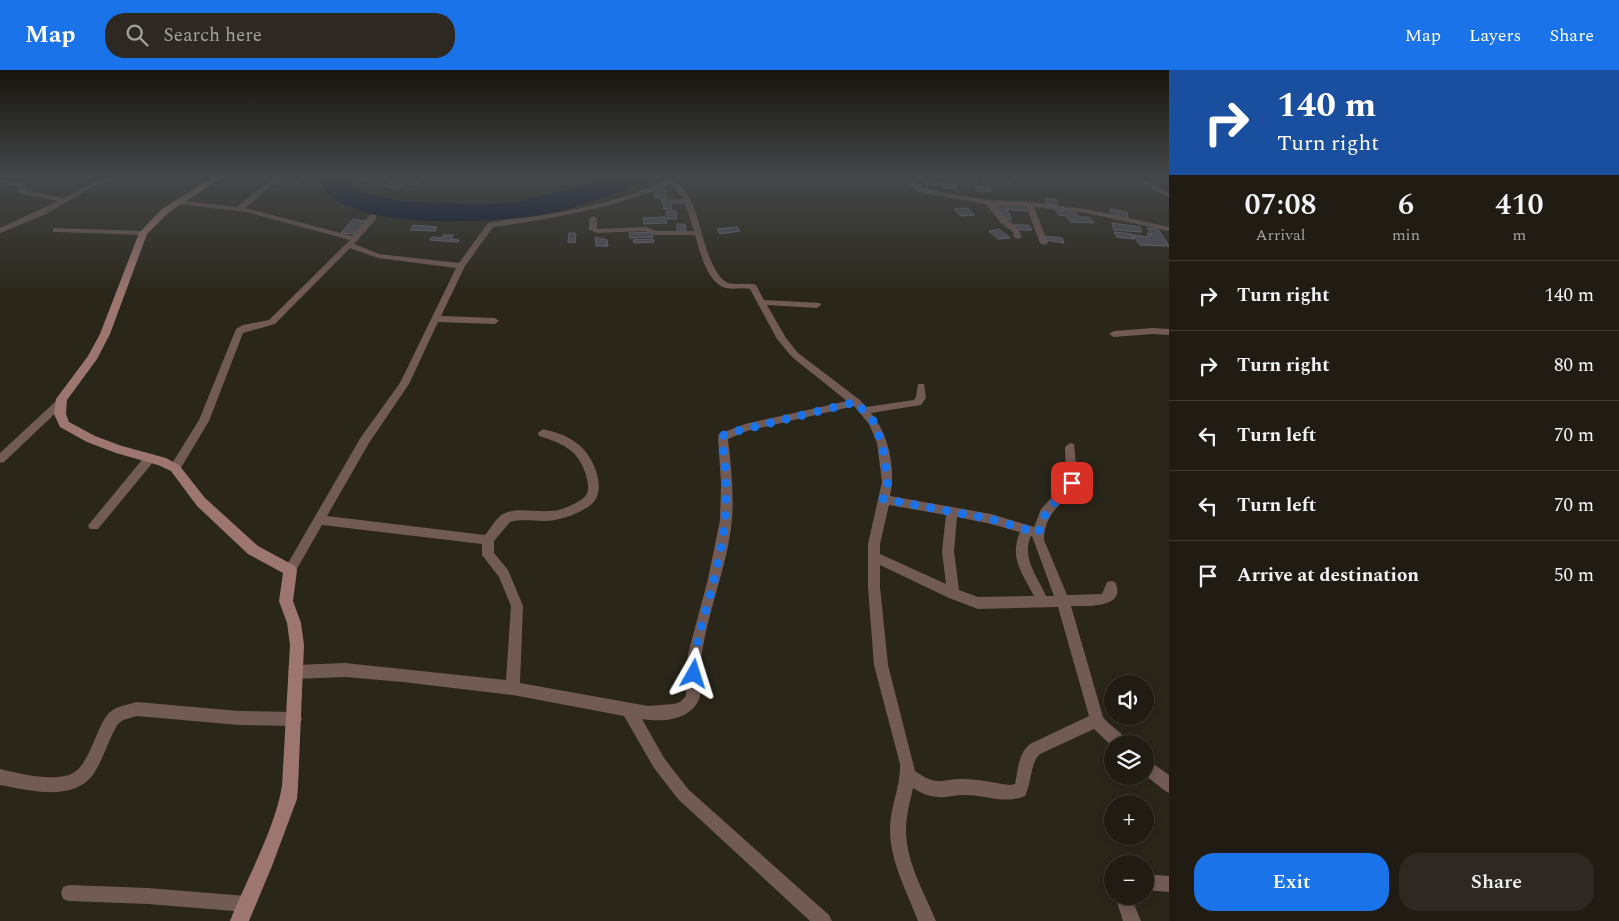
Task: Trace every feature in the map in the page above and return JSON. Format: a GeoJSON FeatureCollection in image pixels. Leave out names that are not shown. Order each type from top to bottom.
{"type":"FeatureCollection","features":[{"type":"Feature","properties":{"kind":"street"},"geometry":{"type":"LineString","coordinates":[[0,231],[30,217]]}},
{"type":"Feature","properties":{"kind":"street"},"geometry":{"type":"LineString","coordinates":[[0,459],[60,403],[93,357],[105,334],[143,234],[160,217]]}},
{"type":"Feature","properties":{"kind":"street"},"geometry":{"type":"LineString","coordinates":[[267,217],[352,242],[378,256],[461,266]]}},
{"type":"Feature","properties":{"kind":"street"},"geometry":{"type":"LineString","coordinates":[[175,468],[204,421],[239,331],[244,328],[272,322],[352,242],[373,217]]}},
{"type":"Feature","properties":{"kind":"street"},"geometry":{"type":"LineString","coordinates":[[239,921],[263,866],[288,798],[295,719],[296,635],[286,601],[290,570],[365,440],[404,384],[461,266],[491,225],[544,217]]}},
{"type":"Feature","properties":{"kind":"street"},"geometry":{"type":"LineString","coordinates":[[693,217],[708,262],[722,283],[728,286],[751,286],[782,339],[795,355],[860,406],[874,422],[882,444],[888,482],[874,544],[874,587],[881,665],[908,764],[909,776],[899,812],[899,843],[906,872],[927,921]]}},
{"type":"Feature","properties":{"kind":"street"},"geometry":{"type":"LineString","coordinates":[[1000,217],[1017,231],[1018,237]]}},
{"type":"Feature","properties":{"kind":"street"},"geometry":{"type":"LineString","coordinates":[[1034,217],[1044,243]]}},
{"type":"Feature","properties":{"kind":"street"},"geometry":{"type":"LineString","coordinates":[[1115,217],[1169,229]]}},
{"type":"Feature","properties":{"kind":"street"},"geometry":{"type":"LineString","coordinates":[[594,218],[593,230],[597,231],[647,229],[656,233],[698,233]]}},
{"type":"Feature","properties":{"kind":"street"},"geometry":{"type":"LineString","coordinates":[[56,230],[143,234]]}},
{"type":"Feature","properties":{"kind":"street"},"geometry":{"type":"LineString","coordinates":[[762,302],[817,305]]}},
{"type":"Feature","properties":{"kind":"street"},"geometry":{"type":"LineString","coordinates":[[435,319],[495,321]]}},
{"type":"Feature","properties":{"kind":"street"},"geometry":{"type":"LineString","coordinates":[[1114,334],[1152,331],[1169,332]]}},
{"type":"Feature","properties":{"kind":"street"},"geometry":{"type":"LineString","coordinates":[[295,672],[345,670],[378,672],[513,688],[628,710],[660,713],[683,708],[690,704],[693,698],[695,654],[714,579],[726,520],[727,483],[722,437],[745,428],[860,406],[916,403],[921,398],[920,386]]}},
{"type":"Feature","properties":{"kind":"street"},"geometry":{"type":"LineString","coordinates":[[60,403],[60,414],[64,424],[70,429],[91,439],[162,461],[175,468],[201,502],[253,550],[290,570]]}},
{"type":"Feature","properties":{"kind":"street"},"geometry":{"type":"LineString","coordinates":[[513,688],[517,606],[504,574],[488,555],[488,540],[506,518],[520,515],[559,514],[576,509],[592,500],[594,488],[581,452],[574,444],[543,433]]}},
{"type":"Feature","properties":{"kind":"street"},"geometry":{"type":"LineString","coordinates":[[1043,602],[1021,557],[1021,544],[1072,483],[1070,447]]}},
{"type":"Feature","properties":{"kind":"street"},"geometry":{"type":"LineString","coordinates":[[94,526],[150,458]]}},
{"type":"Feature","properties":{"kind":"street"},"geometry":{"type":"LineString","coordinates":[[883,499],[991,519],[1032,532],[1063,602],[1098,720],[1102,728],[1110,735]]}},
{"type":"Feature","properties":{"kind":"street"},"geometry":{"type":"LineString","coordinates":[[952,512],[948,552],[953,594]]}},
{"type":"Feature","properties":{"kind":"street"},"geometry":{"type":"LineString","coordinates":[[320,520],[488,540]]}},
{"type":"Feature","properties":{"kind":"street"},"geometry":{"type":"LineString","coordinates":[[874,557],[953,594],[978,603],[1063,602],[1107,599],[1112,586]]}},
{"type":"Feature","properties":{"kind":"street"},"geometry":{"type":"LineString","coordinates":[[1,780],[63,784],[78,779],[87,770],[113,719],[128,710],[156,710],[240,718],[295,719]]}},
{"type":"Feature","properties":{"kind":"street"},"geometry":{"type":"LineString","coordinates":[[628,710],[659,763],[683,794],[823,921]]}},
{"type":"Feature","properties":{"kind":"street"},"geometry":{"type":"LineString","coordinates":[[909,776],[925,787],[940,790],[963,787],[1010,793],[1020,791],[1029,754],[1035,749],[1098,720]]}},
{"type":"Feature","properties":{"kind":"street"},"geometry":{"type":"LineString","coordinates":[[1154,772],[1169,785]]}},
{"type":"Feature","properties":{"kind":"street"},"geometry":{"type":"LineString","coordinates":[[1154,883],[1169,884]]}},
{"type":"Feature","properties":{"kind":"street"},"geometry":{"type":"LineString","coordinates":[[69,893],[148,896],[246,904]]}},
{"type":"Feature","properties":{"kind":"street"},"geometry":{"type":"LineString","coordinates":[[1127,905],[1132,921]]}},
{"type":"Feature","properties":{"kind":"water"},"geometry":{"type":"Polygon","coordinates":[[[387,217],[525,217],[465,221],[401,219],[387,217]]]}},
{"type":"Feature","properties":{"kind":"building"},"geometry":{"type":"Polygon","coordinates":[[[665,217],[667,223],[644,224],[643,218],[665,217]]]}},
{"type":"Feature","properties":{"kind":"building"},"geometry":{"type":"Polygon","coordinates":[[[667,217],[677,217],[677,219],[667,219],[667,217]]]}},
{"type":"Feature","properties":{"kind":"building"},"geometry":{"type":"Polygon","coordinates":[[[1067,217],[1089,217],[1094,223],[1071,222],[1067,217]]]}},
{"type":"Feature","properties":{"kind":"building"},"geometry":{"type":"Polygon","coordinates":[[[353,219],[367,221],[356,234],[341,233],[353,219]]]}},
{"type":"Feature","properties":{"kind":"building"},"geometry":{"type":"Polygon","coordinates":[[[1112,223],[1140,227],[1142,232],[1114,230],[1112,223]]]}},
{"type":"Feature","properties":{"kind":"building"},"geometry":{"type":"Polygon","coordinates":[[[677,224],[685,224],[686,231],[677,231],[677,224]]]}},
{"type":"Feature","properties":{"kind":"building"},"geometry":{"type":"Polygon","coordinates":[[[413,225],[437,227],[435,231],[410,230],[413,225]]]}},
{"type":"Feature","properties":{"kind":"building"},"geometry":{"type":"Polygon","coordinates":[[[1013,225],[1028,225],[1032,230],[1017,230],[1013,225]]]}},
{"type":"Feature","properties":{"kind":"building"},"geometry":{"type":"Polygon","coordinates":[[[737,227],[740,231],[720,234],[717,229],[737,227]]]}},
{"type":"Feature","properties":{"kind":"building"},"geometry":{"type":"Polygon","coordinates":[[[1147,228],[1158,229],[1169,246],[1140,245],[1133,235],[1149,237],[1147,233],[1152,234],[1147,228]]]}},
{"type":"Feature","properties":{"kind":"building"},"geometry":{"type":"Polygon","coordinates":[[[999,229],[1010,238],[998,239],[989,231],[999,229]]]}},
{"type":"Feature","properties":{"kind":"building"},"geometry":{"type":"Polygon","coordinates":[[[652,232],[653,237],[630,238],[629,233],[652,232]]]}},
{"type":"Feature","properties":{"kind":"building"},"geometry":{"type":"Polygon","coordinates":[[[1114,232],[1132,234],[1134,239],[1117,237],[1114,232]]]}},
{"type":"Feature","properties":{"kind":"building"},"geometry":{"type":"Polygon","coordinates":[[[569,233],[576,233],[575,243],[568,242],[569,233]]]}},
{"type":"Feature","properties":{"kind":"building"},"geometry":{"type":"Polygon","coordinates":[[[443,235],[453,235],[451,239],[459,240],[458,242],[430,240],[432,237],[442,238],[443,235]]]}},
{"type":"Feature","properties":{"kind":"building"},"geometry":{"type":"Polygon","coordinates":[[[1044,236],[1062,238],[1064,243],[1045,240],[1044,236]]]}},
{"type":"Feature","properties":{"kind":"building"},"geometry":{"type":"Polygon","coordinates":[[[595,237],[607,240],[608,246],[596,246],[595,237]]]}},
{"type":"Feature","properties":{"kind":"building"},"geometry":{"type":"Polygon","coordinates":[[[653,239],[654,242],[634,243],[633,240],[653,239]]]}},
{"type":"Feature","properties":{"kind":"route"},"geometry":{"type":"LineString","coordinates":[[694,674],[695,654],[714,579],[726,520],[728,499],[722,443],[722,437],[725,434],[856,402],[874,422],[882,444],[888,482],[883,499],[991,519],[1038,533],[1046,512],[1072,483]]}}]}
